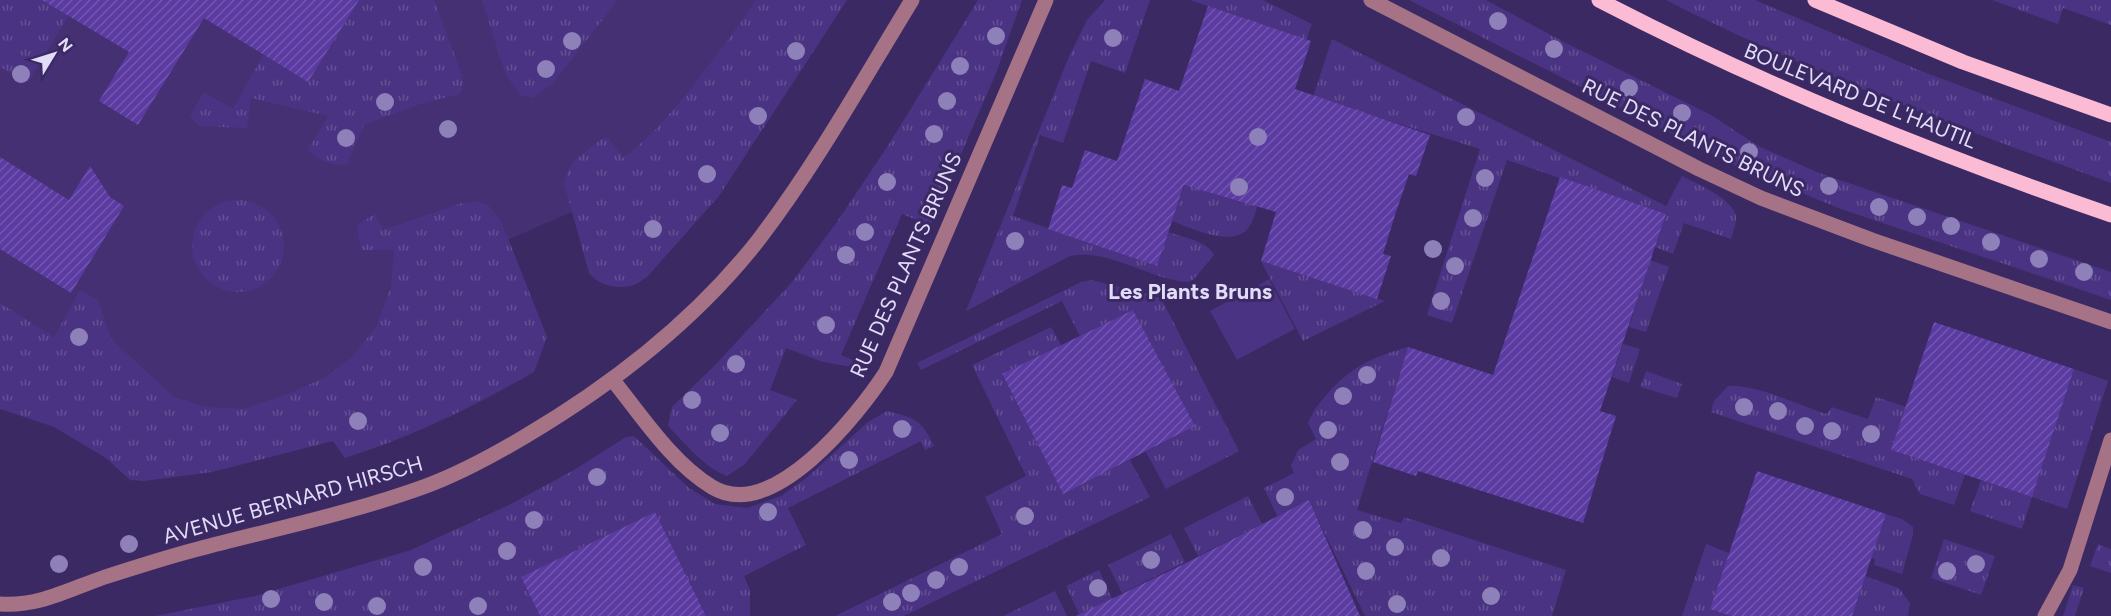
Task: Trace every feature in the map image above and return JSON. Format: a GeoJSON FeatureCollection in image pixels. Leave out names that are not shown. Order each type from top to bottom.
{"type":"FeatureCollection","features":[{"type":"Feature","properties":{"kind":"main road","name":"BOULEVARD DE L'HAUTIL"},"geometry":{"type":"LineString","coordinates":[[1599,0],[1681,43],[1786,91],[1904,140],[2111,215]]}},
{"type":"Feature","properties":{"kind":"main road"},"geometry":{"type":"LineString","coordinates":[[1815,0],[1963,62],[2111,115]]}},
{"type":"Feature","properties":{"kind":"street","name":"AVENUE BERNARD HIRSCH"},"geometry":{"type":"LineString","coordinates":[[0,604],[30,603],[52,597],[170,556],[370,504],[427,486],[480,463],[550,421],[612,379],[656,344],[709,295],[759,238],[816,157],[912,0]]}},
{"type":"Feature","properties":{"kind":"street","name":"RUE DES PLANTS BRUNS"},"geometry":{"type":"LineString","coordinates":[[612,379],[664,443],[693,473],[714,489],[733,494],[751,493],[779,483],[801,469],[827,445],[867,401],[885,372],[1046,0]]}},
{"type":"Feature","properties":{"kind":"street","name":"RUE DES PLANTS BRUNS"},"geometry":{"type":"LineString","coordinates":[[1371,0],[1699,169],[1761,198],[1872,240],[2111,322]]}},
{"type":"Feature","properties":{"kind":"street"},"geometry":{"type":"LineString","coordinates":[[2044,616],[2070,570],[2111,440]]}},
{"type":"Feature","properties":{"kind":"street","name":"AVENUE BERNARD HIRSCH"},"geometry":{"type":"LineString","coordinates":[[22,616],[52,597]]}},
{"type":"Feature","properties":{"kind":"shaded area"},"geometry":{"type":"Polygon","coordinates":[[[0,0],[787,0],[574,211],[505,241],[297,428],[0,397],[0,0]]]}},
{"type":"Feature","properties":{"kind":"green space"},"geometry":{"type":"Polygon","coordinates":[[[0,0],[78,0],[28,82],[0,67],[0,0]]]}},
{"type":"Feature","properties":{"kind":"green space"},"geometry":{"type":"Polygon","coordinates":[[[359,0],[434,0],[462,75],[463,87],[460,94],[423,103],[364,125],[347,165],[326,162],[308,150],[328,116],[251,98],[247,128],[199,126],[190,116],[204,92],[233,109],[263,55],[308,82],[359,0]]]}},
{"type":"Feature","properties":{"kind":"green space"},"geometry":{"type":"Polygon","coordinates":[[[482,0],[618,0],[553,83],[532,98],[520,95],[505,73],[482,0]]]}},
{"type":"Feature","properties":{"kind":"green space"},"geometry":{"type":"Polygon","coordinates":[[[756,0],[847,0],[719,196],[647,277],[634,285],[625,287],[597,281],[589,273],[564,183],[569,168],[575,160],[600,140],[608,137],[623,158],[644,140],[664,121],[690,89],[756,0]]]}},
{"type":"Feature","properties":{"kind":"green space"},"geometry":{"type":"Polygon","coordinates":[[[978,0],[1022,0],[996,73],[930,226],[902,214],[841,355],[869,367],[863,369],[823,362],[786,348],[770,390],[797,400],[745,464],[727,476],[718,472],[695,454],[668,426],[672,407],[718,362],[792,282],[837,222],[889,144],[978,0]]]}},
{"type":"Feature","properties":{"kind":"green space"},"geometry":{"type":"Polygon","coordinates":[[[1105,0],[1150,0],[1125,73],[1091,61],[1063,143],[1040,135],[1013,216],[1157,266],[1168,232],[1206,246],[1214,255],[1194,279],[1188,282],[1159,276],[1100,256],[1070,256],[966,311],[1068,59],[1087,20],[1105,0]]]}},
{"type":"Feature","properties":{"kind":"green space"},"geometry":{"type":"Polygon","coordinates":[[[1190,0],[1263,0],[1312,24],[1306,40],[1190,0]]]}},
{"type":"Feature","properties":{"kind":"green space"},"geometry":{"type":"Polygon","coordinates":[[[1409,0],[1486,0],[1560,40],[1711,115],[1758,146],[1819,173],[2111,272],[2111,300],[1841,209],[1738,167],[1409,0]]]}},
{"type":"Feature","properties":{"kind":"green space"},"geometry":{"type":"Polygon","coordinates":[[[1666,0],[1755,0],[1921,71],[2111,142],[2111,183],[1885,98],[1775,52],[1666,0]]]}},
{"type":"Feature","properties":{"kind":"green space"},"geometry":{"type":"Polygon","coordinates":[[[1992,0],[2111,0],[2111,25],[2063,8],[2058,24],[1992,0]]]}},
{"type":"Feature","properties":{"kind":"green space"},"geometry":{"type":"Polygon","coordinates":[[[1332,39],[1666,206],[1682,176],[1696,183],[1713,192],[1733,209],[1736,219],[1731,239],[1684,223],[1673,254],[1655,247],[1666,214],[1507,160],[1452,323],[1427,315],[1480,149],[1313,97],[1332,39]]]}},
{"type":"Feature","properties":{"kind":"green space"},"geometry":{"type":"Polygon","coordinates":[[[1231,164],[1264,181],[1249,227],[1242,233],[1223,237],[1201,232],[1172,221],[1185,184],[1220,196],[1231,164]]]}},
{"type":"Feature","properties":{"kind":"green space"},"geometry":{"type":"Polygon","coordinates":[[[238,200],[256,204],[270,214],[280,228],[284,246],[280,264],[270,278],[256,288],[238,292],[220,288],[206,278],[196,264],[192,246],[196,228],[206,214],[220,204],[238,200]]]}},
{"type":"Feature","properties":{"kind":"green space"},"geometry":{"type":"Polygon","coordinates":[[[478,202],[488,205],[502,223],[547,337],[534,372],[418,431],[345,458],[333,441],[212,472],[144,481],[130,480],[106,458],[54,427],[0,409],[0,303],[54,337],[80,290],[98,300],[111,339],[174,397],[205,407],[243,409],[288,394],[326,377],[352,357],[376,327],[391,287],[394,250],[361,250],[357,225],[375,214],[383,230],[462,203],[478,202]]]}},
{"type":"Feature","properties":{"kind":"green space"},"geometry":{"type":"Polygon","coordinates":[[[1650,260],[1669,267],[1646,332],[1629,327],[1650,260]]]}},
{"type":"Feature","properties":{"kind":"green space"},"geometry":{"type":"Polygon","coordinates":[[[1261,261],[1385,301],[1303,341],[1261,261]]]}},
{"type":"Feature","properties":{"kind":"green space"},"geometry":{"type":"Polygon","coordinates":[[[1269,279],[1295,329],[1237,360],[1210,311],[1269,279]]]}},
{"type":"Feature","properties":{"kind":"green space"},"geometry":{"type":"Polygon","coordinates":[[[1092,280],[1158,297],[1163,302],[1239,451],[1166,489],[1146,452],[1195,426],[1133,310],[1080,336],[1062,301],[921,370],[917,363],[1081,282],[1092,280]]]}},
{"type":"Feature","properties":{"kind":"green space"},"geometry":{"type":"Polygon","coordinates":[[[1051,327],[1061,345],[1002,375],[1063,493],[1130,460],[1150,497],[904,616],[835,616],[1002,534],[985,497],[1026,476],[972,365],[1051,327]]]}},
{"type":"Feature","properties":{"kind":"green space"},"geometry":{"type":"Polygon","coordinates":[[[1623,344],[1640,349],[1629,383],[1612,377],[1623,344]]]}},
{"type":"Feature","properties":{"kind":"green space"},"geometry":{"type":"Polygon","coordinates":[[[1408,347],[1357,510],[1401,523],[1404,517],[1566,570],[1552,616],[1365,616],[1309,501],[1277,516],[1264,488],[1294,473],[1291,466],[1298,450],[1316,439],[1308,423],[1319,404],[1337,383],[1355,369],[1385,354],[1408,347]]]}},
{"type":"Feature","properties":{"kind":"green space"},"geometry":{"type":"Polygon","coordinates":[[[2074,369],[2108,381],[2067,509],[2032,497],[2074,369]]]}},
{"type":"Feature","properties":{"kind":"green space"},"geometry":{"type":"Polygon","coordinates":[[[1646,371],[1682,384],[1677,398],[1640,387],[1646,371]]]}},
{"type":"Feature","properties":{"kind":"green space"},"geometry":{"type":"Polygon","coordinates":[[[1728,386],[1751,388],[1826,414],[1832,407],[1868,419],[1876,397],[1906,407],[1891,450],[1965,475],[1954,505],[1920,494],[1912,479],[1711,412],[1714,401],[1728,386]]]}},
{"type":"Feature","properties":{"kind":"green space"},"geometry":{"type":"Polygon","coordinates":[[[887,411],[916,421],[925,430],[934,446],[925,450],[921,441],[788,508],[806,545],[744,576],[750,590],[750,616],[706,616],[655,512],[521,577],[540,616],[155,616],[255,596],[411,550],[511,504],[574,470],[626,437],[634,436],[689,488],[715,504],[747,508],[781,496],[805,479],[868,422],[887,411]]]}},
{"type":"Feature","properties":{"kind":"green space"},"geometry":{"type":"Polygon","coordinates":[[[1981,480],[2032,497],[2022,529],[1970,511],[1981,480]]]}},
{"type":"Feature","properties":{"kind":"green space"},"geometry":{"type":"Polygon","coordinates":[[[1248,496],[1262,524],[1198,556],[1184,528],[1248,496]]]}},
{"type":"Feature","properties":{"kind":"green space"},"geometry":{"type":"Polygon","coordinates":[[[1886,514],[1902,519],[1913,527],[1913,535],[1902,574],[1874,565],[1875,559],[1871,558],[1886,514]]]}},
{"type":"Feature","properties":{"kind":"green space"},"geometry":{"type":"Polygon","coordinates":[[[1171,534],[1185,562],[1122,593],[1108,565],[1171,534]]]}},
{"type":"Feature","properties":{"kind":"green space"},"geometry":{"type":"Polygon","coordinates":[[[1944,539],[1995,556],[1981,595],[1931,578],[1944,539]]]}},
{"type":"Feature","properties":{"kind":"green space"},"geometry":{"type":"Polygon","coordinates":[[[1706,544],[1729,553],[1710,609],[1731,616],[1682,616],[1706,544]]]}},
{"type":"Feature","properties":{"kind":"green space"},"geometry":{"type":"Polygon","coordinates":[[[2098,544],[2111,549],[2111,573],[2090,566],[2098,544]]]}},
{"type":"Feature","properties":{"kind":"green space"},"geometry":{"type":"Polygon","coordinates":[[[1099,570],[1120,616],[1080,616],[1066,586],[1099,570]]]}},
{"type":"Feature","properties":{"kind":"green space"},"geometry":{"type":"Polygon","coordinates":[[[1865,576],[1899,588],[1910,603],[1908,616],[1852,616],[1865,576]]]}},
{"type":"Feature","properties":{"kind":"green space"},"geometry":{"type":"Polygon","coordinates":[[[2073,585],[2084,588],[2075,616],[2063,616],[2073,585]]]}},
{"type":"Feature","properties":{"kind":"green space"},"geometry":{"type":"Polygon","coordinates":[[[1055,591],[1067,616],[1003,616],[1055,591]]]}},
{"type":"Feature","properties":{"kind":"building"},"geometry":{"type":"Polygon","coordinates":[[[42,0],[359,0],[308,82],[204,18],[138,125],[99,101],[129,52],[42,0]]]}},
{"type":"Feature","properties":{"kind":"building"},"geometry":{"type":"Polygon","coordinates":[[[1208,6],[1311,41],[1295,89],[1430,135],[1416,176],[1409,174],[1396,212],[1383,254],[1391,256],[1377,299],[1261,261],[1276,212],[1184,185],[1157,266],[1048,229],[1062,185],[1072,188],[1085,150],[1117,161],[1145,79],[1179,91],[1208,6]]]}},
{"type":"Feature","properties":{"kind":"building"},"geometry":{"type":"Polygon","coordinates":[[[0,157],[69,200],[90,166],[110,197],[124,206],[71,293],[0,249],[0,157]]]}},
{"type":"Feature","properties":{"kind":"building"},"geometry":{"type":"Polygon","coordinates":[[[1560,177],[1666,214],[1600,411],[1616,416],[1583,523],[1418,471],[1416,476],[1373,462],[1408,347],[1493,375],[1560,177]]]}},
{"type":"Feature","properties":{"kind":"building"},"geometry":{"type":"Polygon","coordinates":[[[1133,310],[1195,426],[1063,494],[1002,374],[1133,310]]]}},
{"type":"Feature","properties":{"kind":"building"},"geometry":{"type":"Polygon","coordinates":[[[1934,322],[2074,369],[2032,497],[1891,450],[1934,322]]]}},
{"type":"Feature","properties":{"kind":"building"},"geometry":{"type":"Polygon","coordinates":[[[1757,471],[1886,514],[1852,616],[1731,616],[1710,609],[1757,471]]]}},
{"type":"Feature","properties":{"kind":"building"},"geometry":{"type":"Polygon","coordinates":[[[1309,500],[1360,616],[1076,616],[1186,563],[1309,500]]]}},
{"type":"Feature","properties":{"kind":"building"},"geometry":{"type":"Polygon","coordinates":[[[655,512],[706,616],[540,616],[521,577],[655,512]]]}},
{"type":"Feature","properties":{"kind":"district","name":"Les Plants Bruns"},"geometry":{"type":"Point","coordinates":[1190,291]}}]}
